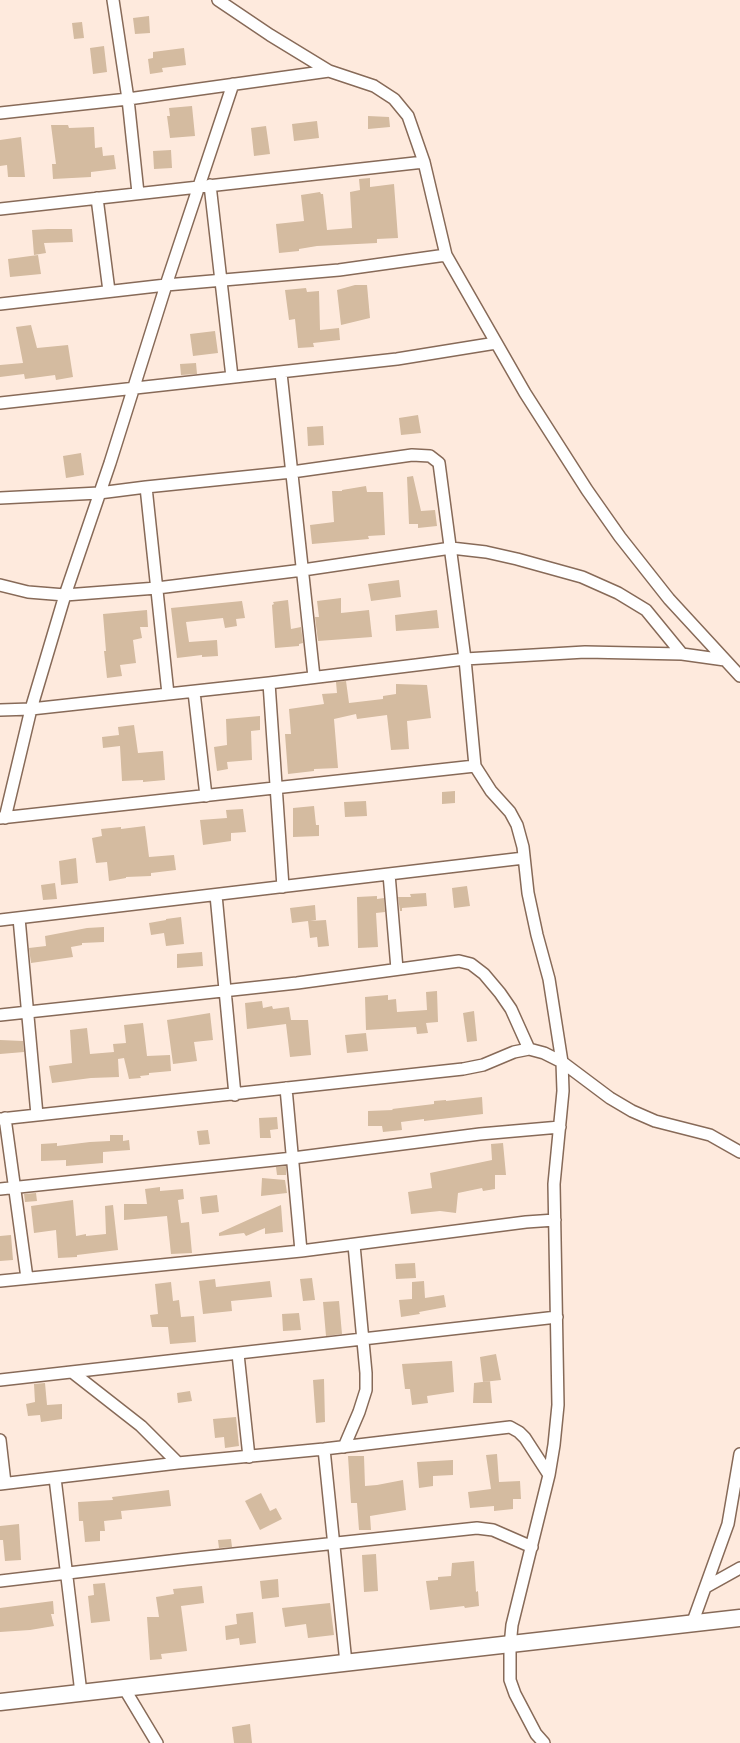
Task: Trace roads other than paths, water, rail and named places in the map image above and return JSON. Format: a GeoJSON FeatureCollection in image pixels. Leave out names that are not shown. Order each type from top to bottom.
{"type":"FeatureCollection","features":[{"type":"Feature","properties":{"kind":"main road"},"geometry":{"type":"LineString","coordinates":[[0,1702],[510,1646],[740,1618]]}},
{"type":"Feature","properties":{"kind":"street"},"geometry":{"type":"LineString","coordinates":[[112,0],[128,100],[138,193]]}},
{"type":"Feature","properties":{"kind":"street"},"geometry":{"type":"LineString","coordinates":[[218,0],[270,35],[329,70],[374,86],[394,99],[408,116],[424,162],[446,255],[525,393],[620,538],[669,599],[740,676]]}},
{"type":"Feature","properties":{"kind":"street"},"geometry":{"type":"LineString","coordinates":[[0,113],[128,100],[329,70]]}},
{"type":"Feature","properties":{"kind":"street"},"geometry":{"type":"LineString","coordinates":[[233,84],[205,186],[166,285],[64,595],[2,818],[475,766]]}},
{"type":"Feature","properties":{"kind":"street"},"geometry":{"type":"LineString","coordinates":[[0,209],[424,162]]}},
{"type":"Feature","properties":{"kind":"street"},"geometry":{"type":"LineString","coordinates":[[205,186],[222,280],[232,377]]}},
{"type":"Feature","properties":{"kind":"street"},"geometry":{"type":"LineString","coordinates":[[97,198],[109,291]]}},
{"type":"Feature","properties":{"kind":"street"},"geometry":{"type":"LineString","coordinates":[[0,304],[166,285],[338,270],[446,255]]}},
{"type":"Feature","properties":{"kind":"street"},"geometry":{"type":"LineString","coordinates":[[0,403],[282,373],[397,359],[496,343]]}},
{"type":"Feature","properties":{"kind":"street"},"geometry":{"type":"LineString","coordinates":[[282,373],[314,677]]}},
{"type":"Feature","properties":{"kind":"street"},"geometry":{"type":"LineString","coordinates":[[0,498],[99,493],[292,472],[412,455],[430,456],[439,463],[465,659],[475,766],[491,791],[510,812],[517,825],[523,847],[528,893],[549,980],[562,1062],[563,1091],[554,1184],[558,1405],[549,1475],[512,1625],[510,1646],[510,1680],[515,1694],[536,1734],[544,1743]]}},
{"type":"Feature","properties":{"kind":"street"},"geometry":{"type":"LineString","coordinates":[[146,487],[168,694]]}},
{"type":"Feature","properties":{"kind":"street"},"geometry":{"type":"LineString","coordinates":[[0,585],[28,592],[64,595],[157,588],[303,570],[451,548],[517,558],[582,577],[618,593],[646,610],[682,654]]}},
{"type":"Feature","properties":{"kind":"street"},"geometry":{"type":"LineString","coordinates":[[0,710],[31,709],[269,684],[465,659],[585,652],[682,654],[725,660]]}},
{"type":"Feature","properties":{"kind":"street"},"geometry":{"type":"LineString","coordinates":[[269,684],[283,887]]}},
{"type":"Feature","properties":{"kind":"street"},"geometry":{"type":"LineString","coordinates":[[194,692],[206,796]]}},
{"type":"Feature","properties":{"kind":"street"},"geometry":{"type":"LineString","coordinates":[[0,920],[524,858]]}},
{"type":"Feature","properties":{"kind":"street"},"geometry":{"type":"LineString","coordinates":[[389,874],[397,969]]}},
{"type":"Feature","properties":{"kind":"street"},"geometry":{"type":"LineString","coordinates":[[216,895],[235,1094]]}},
{"type":"Feature","properties":{"kind":"street"},"geometry":{"type":"LineString","coordinates":[[19,918],[37,1115]]}},
{"type":"Feature","properties":{"kind":"street"},"geometry":{"type":"LineString","coordinates":[[0,1015],[459,961],[471,964],[484,974],[505,1001],[529,1048]]}},
{"type":"Feature","properties":{"kind":"street"},"geometry":{"type":"LineString","coordinates":[[27,1278],[2,1119],[463,1069],[483,1065],[529,1048],[562,1062],[610,1098],[632,1111],[655,1120],[710,1135],[740,1152]]}},
{"type":"Feature","properties":{"kind":"street"},"geometry":{"type":"LineString","coordinates":[[286,1088],[301,1251]]}},
{"type":"Feature","properties":{"kind":"street"},"geometry":{"type":"LineString","coordinates":[[0,1189],[293,1158],[480,1134],[560,1127]]}},
{"type":"Feature","properties":{"kind":"street"},"geometry":{"type":"LineString","coordinates":[[0,1281],[301,1251],[526,1222],[555,1220]]}},
{"type":"Feature","properties":{"kind":"street"},"geometry":{"type":"LineString","coordinates":[[344,1447],[366,1390],[354,1245]]}},
{"type":"Feature","properties":{"kind":"street"},"geometry":{"type":"LineString","coordinates":[[0,1380],[557,1317]]}},
{"type":"Feature","properties":{"kind":"street"},"geometry":{"type":"LineString","coordinates":[[238,1354],[249,1457]]}},
{"type":"Feature","properties":{"kind":"street"},"geometry":{"type":"LineString","coordinates":[[72,1372],[140,1426],[178,1463]]}},
{"type":"Feature","properties":{"kind":"street"},"geometry":{"type":"LineString","coordinates":[[0,1440],[2,1484],[510,1427],[520,1432],[525,1438],[549,1475]]}},
{"type":"Feature","properties":{"kind":"street"},"geometry":{"type":"LineString","coordinates":[[324,1449],[332,1544],[346,1663]]}},
{"type":"Feature","properties":{"kind":"street"},"geometry":{"type":"LineString","coordinates":[[692,1624],[728,1524],[740,1454]]}},
{"type":"Feature","properties":{"kind":"street"},"geometry":{"type":"LineString","coordinates":[[55,1478],[81,1693]]}},
{"type":"Feature","properties":{"kind":"street"},"geometry":{"type":"LineString","coordinates":[[0,1581],[477,1528],[493,1530],[532,1547]]}},
{"type":"Feature","properties":{"kind":"street"},"geometry":{"type":"LineString","coordinates":[[706,1587],[740,1568]]}},
{"type":"Feature","properties":{"kind":"street"},"geometry":{"type":"LineString","coordinates":[[124,1688],[157,1743]]}}]}
